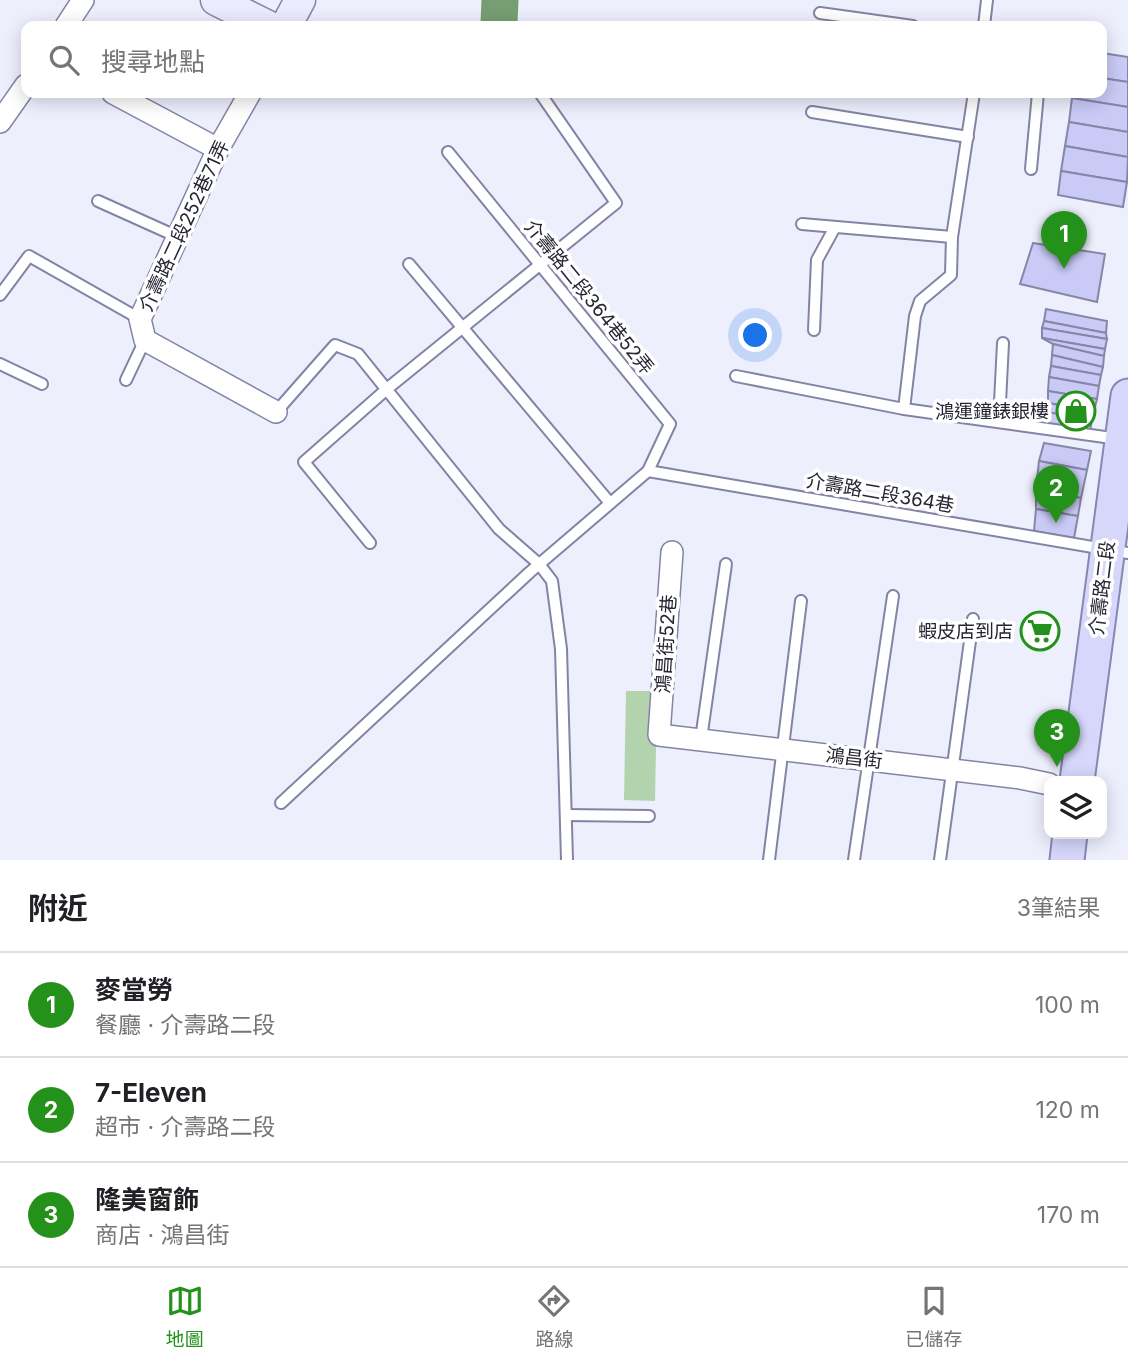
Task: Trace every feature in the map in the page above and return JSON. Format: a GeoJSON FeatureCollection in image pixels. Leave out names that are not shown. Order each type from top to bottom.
{"type":"FeatureCollection","features":[{"type":"Feature","properties":{"kind":"main road","name":"介壽路二段"},"geometry":{"type":"LineString","coordinates":[[1078,776],[1117,551],[1122,439],[1128,396]]}},
{"type":"Feature","properties":{"kind":"main road"},"geometry":{"type":"LineString","coordinates":[[1067,860],[1069,839]]}},
{"type":"Feature","properties":{"kind":"street"},"geometry":{"type":"LineString","coordinates":[[69,21],[83,0]]}},
{"type":"Feature","properties":{"kind":"street"},"geometry":{"type":"LineString","coordinates":[[216,0],[258,21]]}},
{"type":"Feature","properties":{"kind":"street"},"geometry":{"type":"LineString","coordinates":[[289,21],[300,0]]}},
{"type":"Feature","properties":{"kind":"street"},"geometry":{"type":"LineString","coordinates":[[2,116],[21,91]]}},
{"type":"Feature","properties":{"kind":"street"},"geometry":{"type":"LineString","coordinates":[[122,98],[218,149]]}},
{"type":"Feature","properties":{"kind":"street","name":"介壽路二段252巷71弄"},"geometry":{"type":"LineString","coordinates":[[247,98],[218,149],[178,237],[142,329],[276,412]]}},
{"type":"Feature","properties":{"kind":"street","name":"鴻昌街52巷"},"geometry":{"type":"LineString","coordinates":[[659,735],[672,552]]}},
{"type":"Feature","properties":{"kind":"street","name":"鴻昌街"},"geometry":{"type":"LineString","coordinates":[[659,735],[1044,783]]}},
{"type":"Feature","properties":{"kind":"lane"},"geometry":{"type":"LineString","coordinates":[[985,21],[987,0]]}},
{"type":"Feature","properties":{"kind":"lane"},"geometry":{"type":"LineString","coordinates":[[820,13],[877,21]]}},
{"type":"Feature","properties":{"kind":"lane"},"geometry":{"type":"LineString","coordinates":[[370,543],[304,462],[388,388],[616,204],[543,98]]}},
{"type":"Feature","properties":{"kind":"lane"},"geometry":{"type":"LineString","coordinates":[[904,409],[915,316],[920,301],[951,275],[952,237],[973,98]]}},
{"type":"Feature","properties":{"kind":"lane"},"geometry":{"type":"LineString","coordinates":[[1031,169],[1038,98]]}},
{"type":"Feature","properties":{"kind":"lane"},"geometry":{"type":"LineString","coordinates":[[812,112],[968,137]]}},
{"type":"Feature","properties":{"kind":"lane","name":"介壽路二段364巷52弄"},"geometry":{"type":"LineString","coordinates":[[448,152],[670,424],[648,471]]}},
{"type":"Feature","properties":{"kind":"lane"},"geometry":{"type":"LineString","coordinates":[[98,201],[178,237]]}},
{"type":"Feature","properties":{"kind":"lane"},"geometry":{"type":"LineString","coordinates":[[802,224],[952,237]]}},
{"type":"Feature","properties":{"kind":"lane"},"geometry":{"type":"LineString","coordinates":[[814,330],[817,260],[835,227]]}},
{"type":"Feature","properties":{"kind":"lane"},"geometry":{"type":"LineString","coordinates":[[0,295],[29,256],[142,329],[126,380]]}},
{"type":"Feature","properties":{"kind":"lane"},"geometry":{"type":"LineString","coordinates":[[409,264],[610,503]]}},
{"type":"Feature","properties":{"kind":"lane"},"geometry":{"type":"LineString","coordinates":[[999,422],[1003,343]]}},
{"type":"Feature","properties":{"kind":"lane"},"geometry":{"type":"LineString","coordinates":[[276,412],[335,345],[358,354],[499,529],[539,564],[552,581],[561,649],[567,860]]}},
{"type":"Feature","properties":{"kind":"lane"},"geometry":{"type":"LineString","coordinates":[[0,364],[42,384]]}},
{"type":"Feature","properties":{"kind":"lane"},"geometry":{"type":"LineString","coordinates":[[736,376],[904,409],[1122,439]]}},
{"type":"Feature","properties":{"kind":"lane"},"geometry":{"type":"LineString","coordinates":[[281,803],[539,564],[648,471]]}},
{"type":"Feature","properties":{"kind":"lane","name":"介壽路二段364巷"},"geometry":{"type":"LineString","coordinates":[[648,471],[1117,551]]}},
{"type":"Feature","properties":{"kind":"lane"},"geometry":{"type":"LineString","coordinates":[[701,739],[726,564]]}},
{"type":"Feature","properties":{"kind":"lane"},"geometry":{"type":"LineString","coordinates":[[854,860],[893,596]]}},
{"type":"Feature","properties":{"kind":"lane"},"geometry":{"type":"LineString","coordinates":[[769,860],[802,601]]}},
{"type":"Feature","properties":{"kind":"lane"},"geometry":{"type":"LineString","coordinates":[[940,860],[973,619]]}},
{"type":"Feature","properties":{"kind":"lane"},"geometry":{"type":"LineString","coordinates":[[566,815],[649,816]]}},
{"type":"Feature","properties":{"kind":"green space"},"geometry":{"type":"Polygon","coordinates":[[[626,691],[657,691],[655,801],[624,800],[626,691]]]}},
{"type":"Feature","properties":{"kind":"building"},"geometry":{"type":"Polygon","coordinates":[[[1107,54],[1128,57],[1128,82],[1107,79],[1107,54]]]}},
{"type":"Feature","properties":{"kind":"building"},"geometry":{"type":"Polygon","coordinates":[[[1107,79],[1128,82],[1128,107],[1072,98],[1107,98],[1107,79]]]}},
{"type":"Feature","properties":{"kind":"building"},"geometry":{"type":"Polygon","coordinates":[[[1072,98],[1128,107],[1128,132],[1069,122],[1072,98]]]}},
{"type":"Feature","properties":{"kind":"building"},"geometry":{"type":"Polygon","coordinates":[[[1069,122],[1128,132],[1128,157],[1065,146],[1069,122]]]}},
{"type":"Feature","properties":{"kind":"building"},"geometry":{"type":"Polygon","coordinates":[[[1065,146],[1128,157],[1127,182],[1061,171],[1065,146]]]}},
{"type":"Feature","properties":{"kind":"building"},"geometry":{"type":"Polygon","coordinates":[[[1061,171],[1127,182],[1123,207],[1058,195],[1061,171]]]}},
{"type":"Feature","properties":{"kind":"building"},"geometry":{"type":"Polygon","coordinates":[[[1033,243],[1105,254],[1097,302],[1020,284],[1033,243]]]}},
{"type":"Feature","properties":{"kind":"building"},"geometry":{"type":"Polygon","coordinates":[[[1046,309],[1107,321],[1106,333],[1044,321],[1046,309]]]}},
{"type":"Feature","properties":{"kind":"building"},"geometry":{"type":"Polygon","coordinates":[[[1044,321],[1106,333],[1107,339],[1042,328],[1044,321]]]}},
{"type":"Feature","properties":{"kind":"building"},"geometry":{"type":"Polygon","coordinates":[[[1042,328],[1107,339],[1105,349],[1042,338],[1042,328]]]}},
{"type":"Feature","properties":{"kind":"building"},"geometry":{"type":"Polygon","coordinates":[[[1042,338],[1105,349],[1104,356],[1053,344],[1042,338]]]}},
{"type":"Feature","properties":{"kind":"building"},"geometry":{"type":"Polygon","coordinates":[[[1053,344],[1104,356],[1103,367],[1052,355],[1053,344]]]}},
{"type":"Feature","properties":{"kind":"building"},"geometry":{"type":"Polygon","coordinates":[[[1052,355],[1103,367],[1101,375],[1051,366],[1052,355]]]}},
{"type":"Feature","properties":{"kind":"building"},"geometry":{"type":"Polygon","coordinates":[[[1051,366],[1101,375],[1099,386],[1049,377],[1051,366]]]}},
{"type":"Feature","properties":{"kind":"building"},"geometry":{"type":"Polygon","coordinates":[[[1049,377],[1099,386],[1097,399],[1048,391],[1049,377]]]}},
{"type":"Feature","properties":{"kind":"building"},"geometry":{"type":"Polygon","coordinates":[[[1048,391],[1097,399],[1094,411],[1048,403],[1048,391]]]}},
{"type":"Feature","properties":{"kind":"building"},"geometry":{"type":"Polygon","coordinates":[[[1048,403],[1094,411],[1092,419],[1045,412],[1048,403]]]}},
{"type":"Feature","properties":{"kind":"building"},"geometry":{"type":"Polygon","coordinates":[[[1045,412],[1092,419],[1090,432],[1043,424],[1045,412]]]}},
{"type":"Feature","properties":{"kind":"building"},"geometry":{"type":"Polygon","coordinates":[[[1044,443],[1091,451],[1087,470],[1039,461],[1044,443]]]}},
{"type":"Feature","properties":{"kind":"building"},"geometry":{"type":"Polygon","coordinates":[[[1039,461],[1087,470],[1081,498],[1036,489],[1039,461]]]}},
{"type":"Feature","properties":{"kind":"building"},"geometry":{"type":"Polygon","coordinates":[[[1036,489],[1081,498],[1078,516],[1036,509],[1036,489]]]}},
{"type":"Feature","properties":{"kind":"building"},"geometry":{"type":"Polygon","coordinates":[[[1036,509],[1078,516],[1074,538],[1034,531],[1036,509]]]}},
{"type":"Feature","properties":{"kind":"waterway"},"geometry":{"type":"LineString","coordinates":[[499,21],[500,0]]}},
{"type":"Feature","properties":{"kind":"place","name":"麥當勞"},"geometry":{"type":"Point","coordinates":[1064,269]}},
{"type":"Feature","properties":{"kind":"place","name":"鴻運鐘錶銀樓"},"geometry":{"type":"Point","coordinates":[1076,411]}},
{"type":"Feature","properties":{"kind":"place","name":"7-Eleven"},"geometry":{"type":"Point","coordinates":[1056,523]}},
{"type":"Feature","properties":{"kind":"place","name":"蝦皮店到店"},"geometry":{"type":"Point","coordinates":[1040,631]}},
{"type":"Feature","properties":{"kind":"place","name":"隆美窗飾"},"geometry":{"type":"Point","coordinates":[1057,767]}}]}
